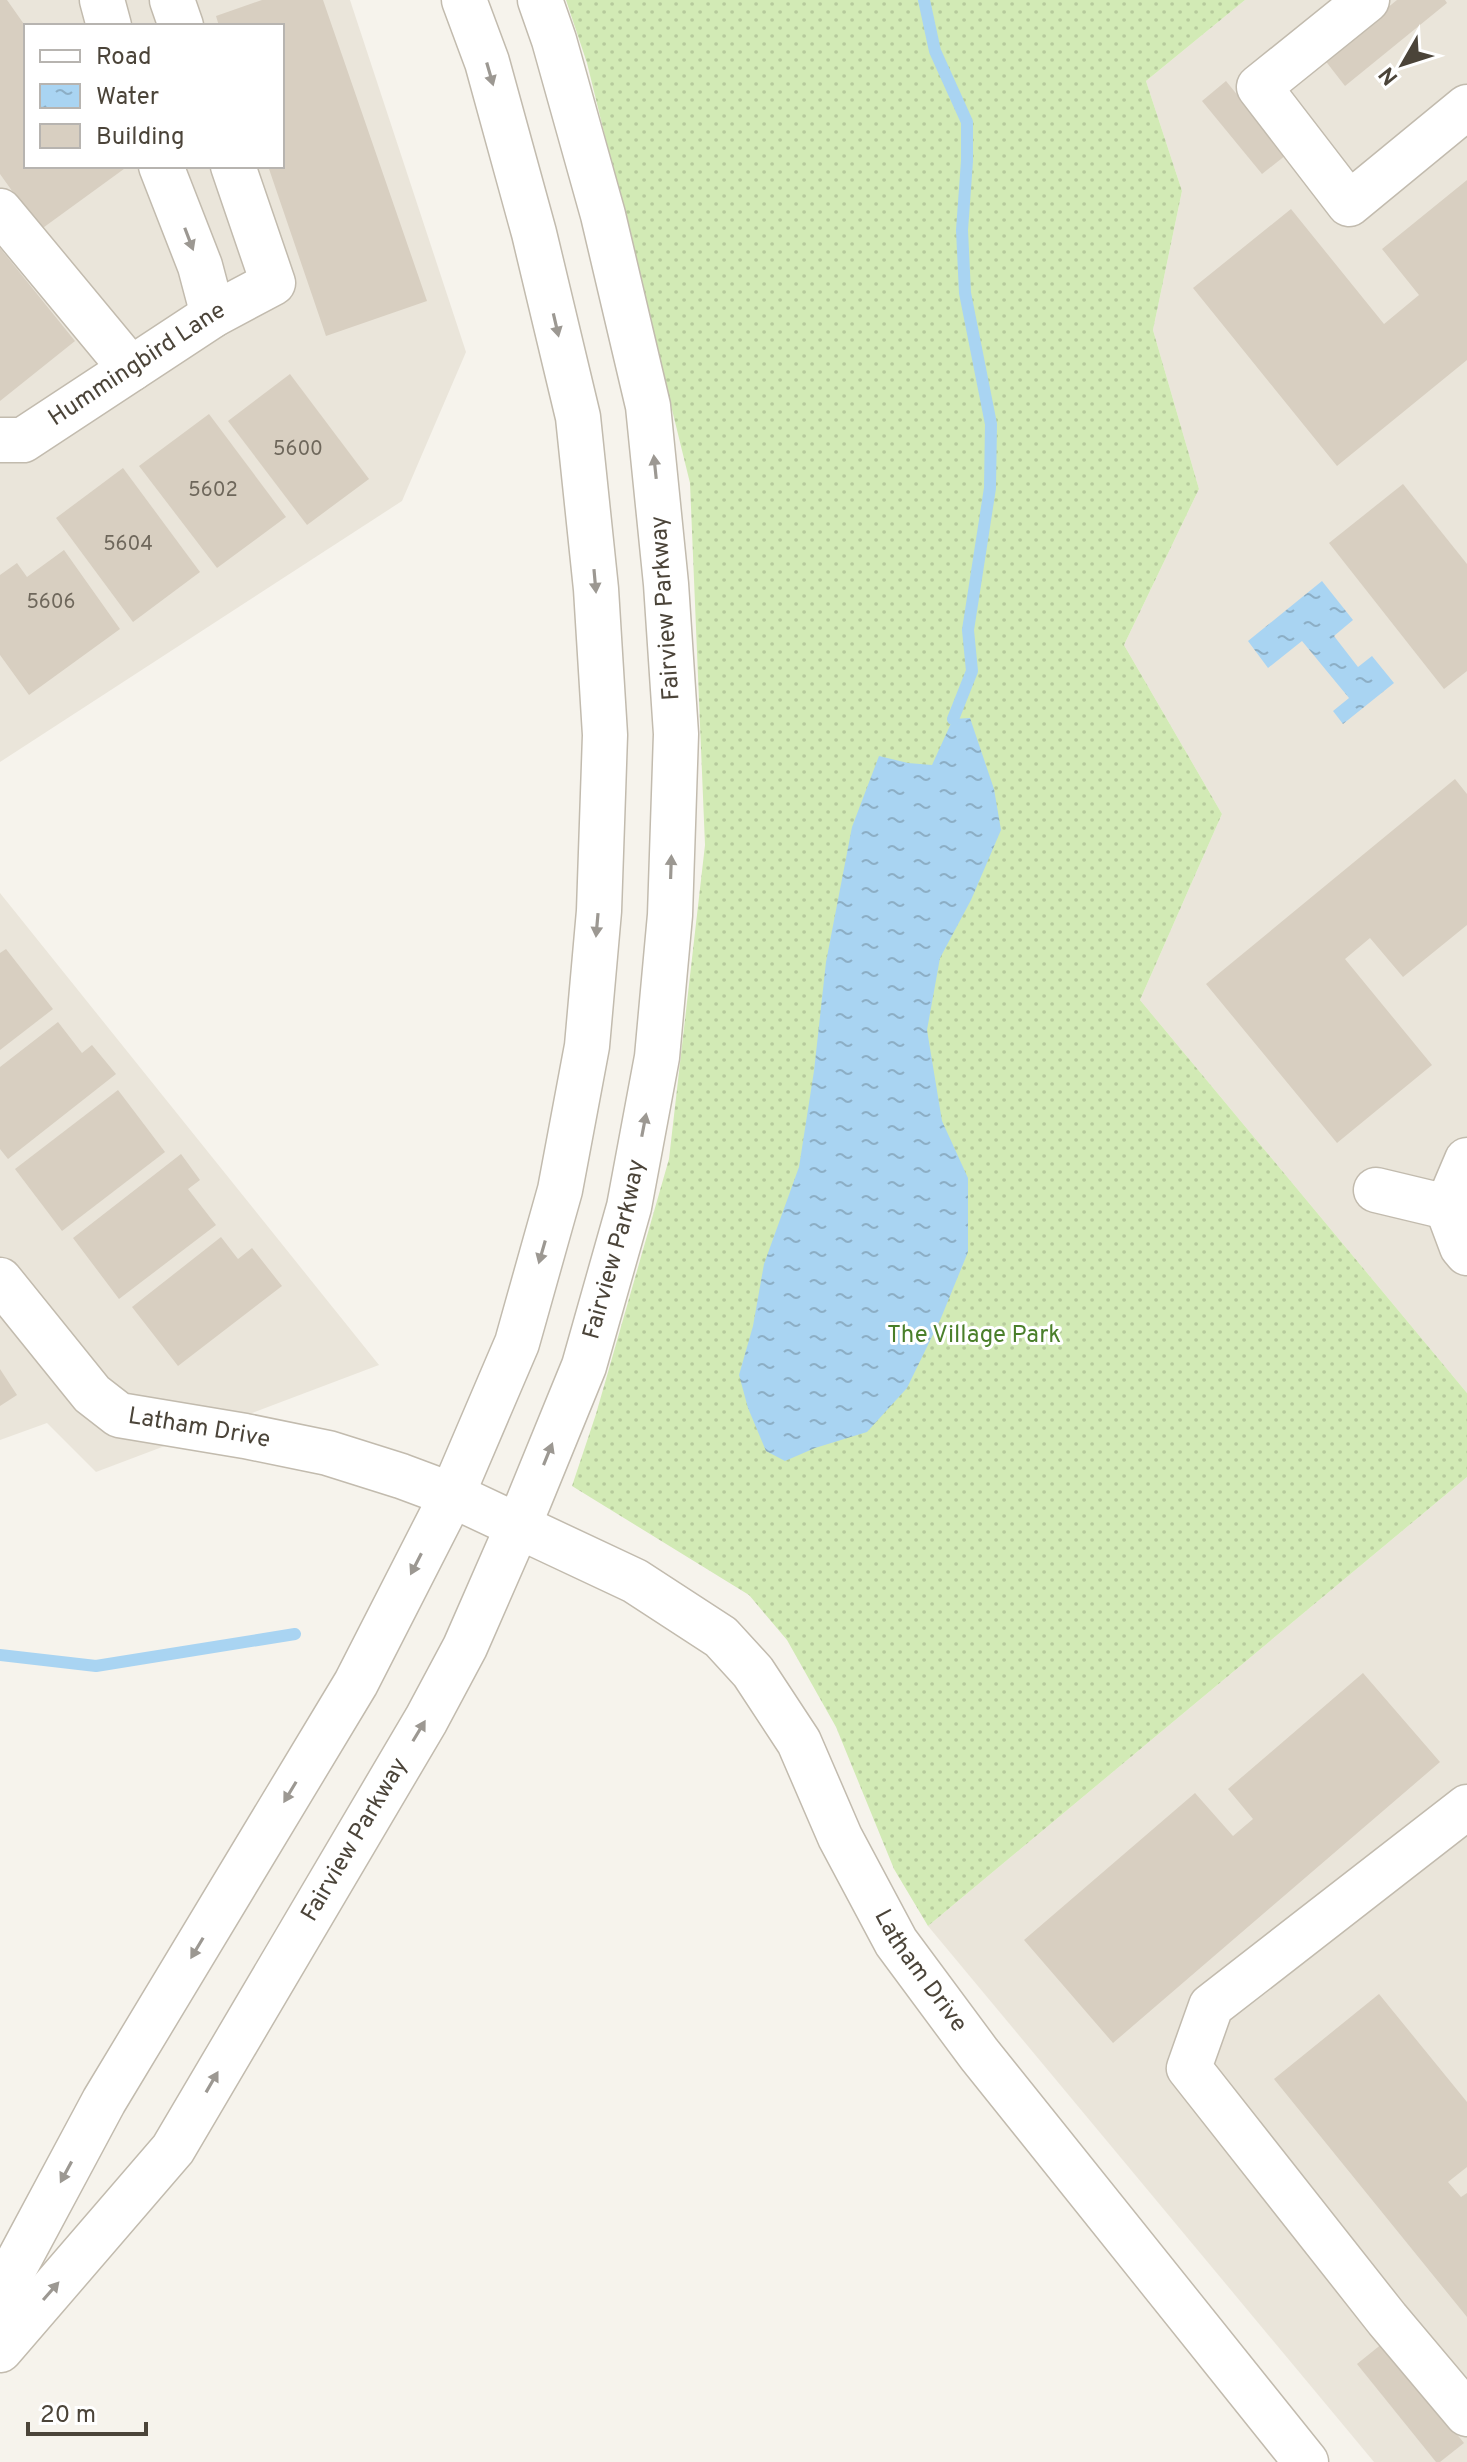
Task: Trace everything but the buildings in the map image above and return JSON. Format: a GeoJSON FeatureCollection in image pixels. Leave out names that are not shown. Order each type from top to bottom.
{"type":"FeatureCollection","features":[{"type":"Feature","properties":{"kind":"street"},"geometry":{"type":"LineString","coordinates":[[102,0],[108,24]]}},
{"type":"Feature","properties":{"kind":"street"},"geometry":{"type":"LineString","coordinates":[[172,0],[180,24]]}},
{"type":"Feature","properties":{"kind":"street"},"geometry":{"type":"LineString","coordinates":[[0,2295],[104,2101],[356,1683],[452,1495],[517,1343],[560,1190],[587,1046],[599,911],[605,735],[596,589],[578,417],[530,218],[487,62],[464,0]]}},
{"type":"Feature","properties":{"kind":"street","name":"Fairview Parkway"},"geometry":{"type":"LineString","coordinates":[[0,2350],[173,2149],[426,1720],[465,1647],[584,1366],[629,1207],[657,1057],[670,915],[676,734],[666,584],[648,406],[603,215],[540,0]]}},
{"type":"Feature","properties":{"kind":"street"},"geometry":{"type":"LineString","coordinates":[[1367,0],[1259,87],[1349,204],[1467,107]]}},
{"type":"Feature","properties":{"kind":"street"},"geometry":{"type":"LineString","coordinates":[[162,168],[200,266],[213,315]]}},
{"type":"Feature","properties":{"kind":"street","name":"Hummingbird Lane"},"geometry":{"type":"LineString","coordinates":[[0,440],[23,440],[213,315],[273,283],[234,168]]}},
{"type":"Feature","properties":{"kind":"street"},"geometry":{"type":"LineString","coordinates":[[0,211],[131,369]]}},
{"type":"Feature","properties":{"kind":"street"},"geometry":{"type":"LineString","coordinates":[[1467,1160],[1447,1207],[1467,1253]]}},
{"type":"Feature","properties":{"kind":"street"},"geometry":{"type":"LineString","coordinates":[[1376,1190],[1447,1207]]}},
{"type":"Feature","properties":{"kind":"street","name":"Latham Drive"},"geometry":{"type":"LineString","coordinates":[[0,1280],[92,1394],[119,1415],[328,1453],[401,1476],[452,1495],[635,1581],[721,1637],[753,1672],[799,1742],[840,1837],[896,1942],[979,2054],[1306,2462]]}},
{"type":"Feature","properties":{"kind":"street"},"geometry":{"type":"LineString","coordinates":[[1467,1807],[1211,2006],[1189,2068],[1387,2319],[1467,2414]]}},
{"type":"Feature","properties":{"kind":"shaded area"},"geometry":{"type":"Polygon","coordinates":[[[0,0],[350,0],[466,352],[402,501],[0,762],[0,0]]]}},
{"type":"Feature","properties":{"kind":"shaded area"},"geometry":{"type":"Polygon","coordinates":[[[1245,0],[1467,0],[1467,1393],[1140,1000],[1222,814],[1124,645],[1199,489],[1153,330],[1182,191],[1146,81],[1245,0]]]}},
{"type":"Feature","properties":{"kind":"shaded area"},"geometry":{"type":"Polygon","coordinates":[[[0,893],[379,1365],[96,1472],[47,1423],[0,1440],[0,893]]]}},
{"type":"Feature","properties":{"kind":"shaded area"},"geometry":{"type":"Polygon","coordinates":[[[1467,1477],[1467,2462],[1374,2462],[928,1926],[1467,1477]]]}},
{"type":"Feature","properties":{"kind":"green space","name":"The Village Park"},"geometry":{"type":"Polygon","coordinates":[[[566,0],[1245,0],[1146,81],[1182,191],[1153,330],[1199,489],[1124,645],[1222,814],[1140,1000],[1467,1393],[1467,1477],[928,1926],[894,1869],[836,1727],[787,1640],[749,1595],[572,1486],[596,1414],[669,1159],[705,845],[690,483],[587,63],[566,0]]]}},
{"type":"Feature","properties":{"kind":"water"},"geometry":{"type":"Polygon","coordinates":[[[1322,581],[1353,620],[1334,636],[1358,667],[1372,656],[1394,683],[1343,724],[1333,711],[1349,698],[1302,641],[1268,668],[1248,641],[1322,581]]]}},
{"type":"Feature","properties":{"kind":"water"},"geometry":{"type":"Polygon","coordinates":[[[970,718],[994,789],[1001,830],[971,900],[940,958],[927,1030],[942,1121],[968,1178],[968,1252],[907,1388],[867,1432],[785,1461],[766,1451],[748,1408],[739,1375],[753,1326],[764,1264],[799,1167],[826,962],[852,827],[879,756],[932,765],[953,719],[970,718]]]}},
{"type":"Feature","properties":{"kind":"waterway"},"geometry":{"type":"LineString","coordinates":[[924,0],[935,51],[967,122],[962,230],[965,293],[991,424],[990,488],[968,630],[972,671],[953,719]]}},
{"type":"Feature","properties":{"kind":"waterway"},"geometry":{"type":"LineString","coordinates":[[0,1655],[96,1666],[295,1634]]}}]}
